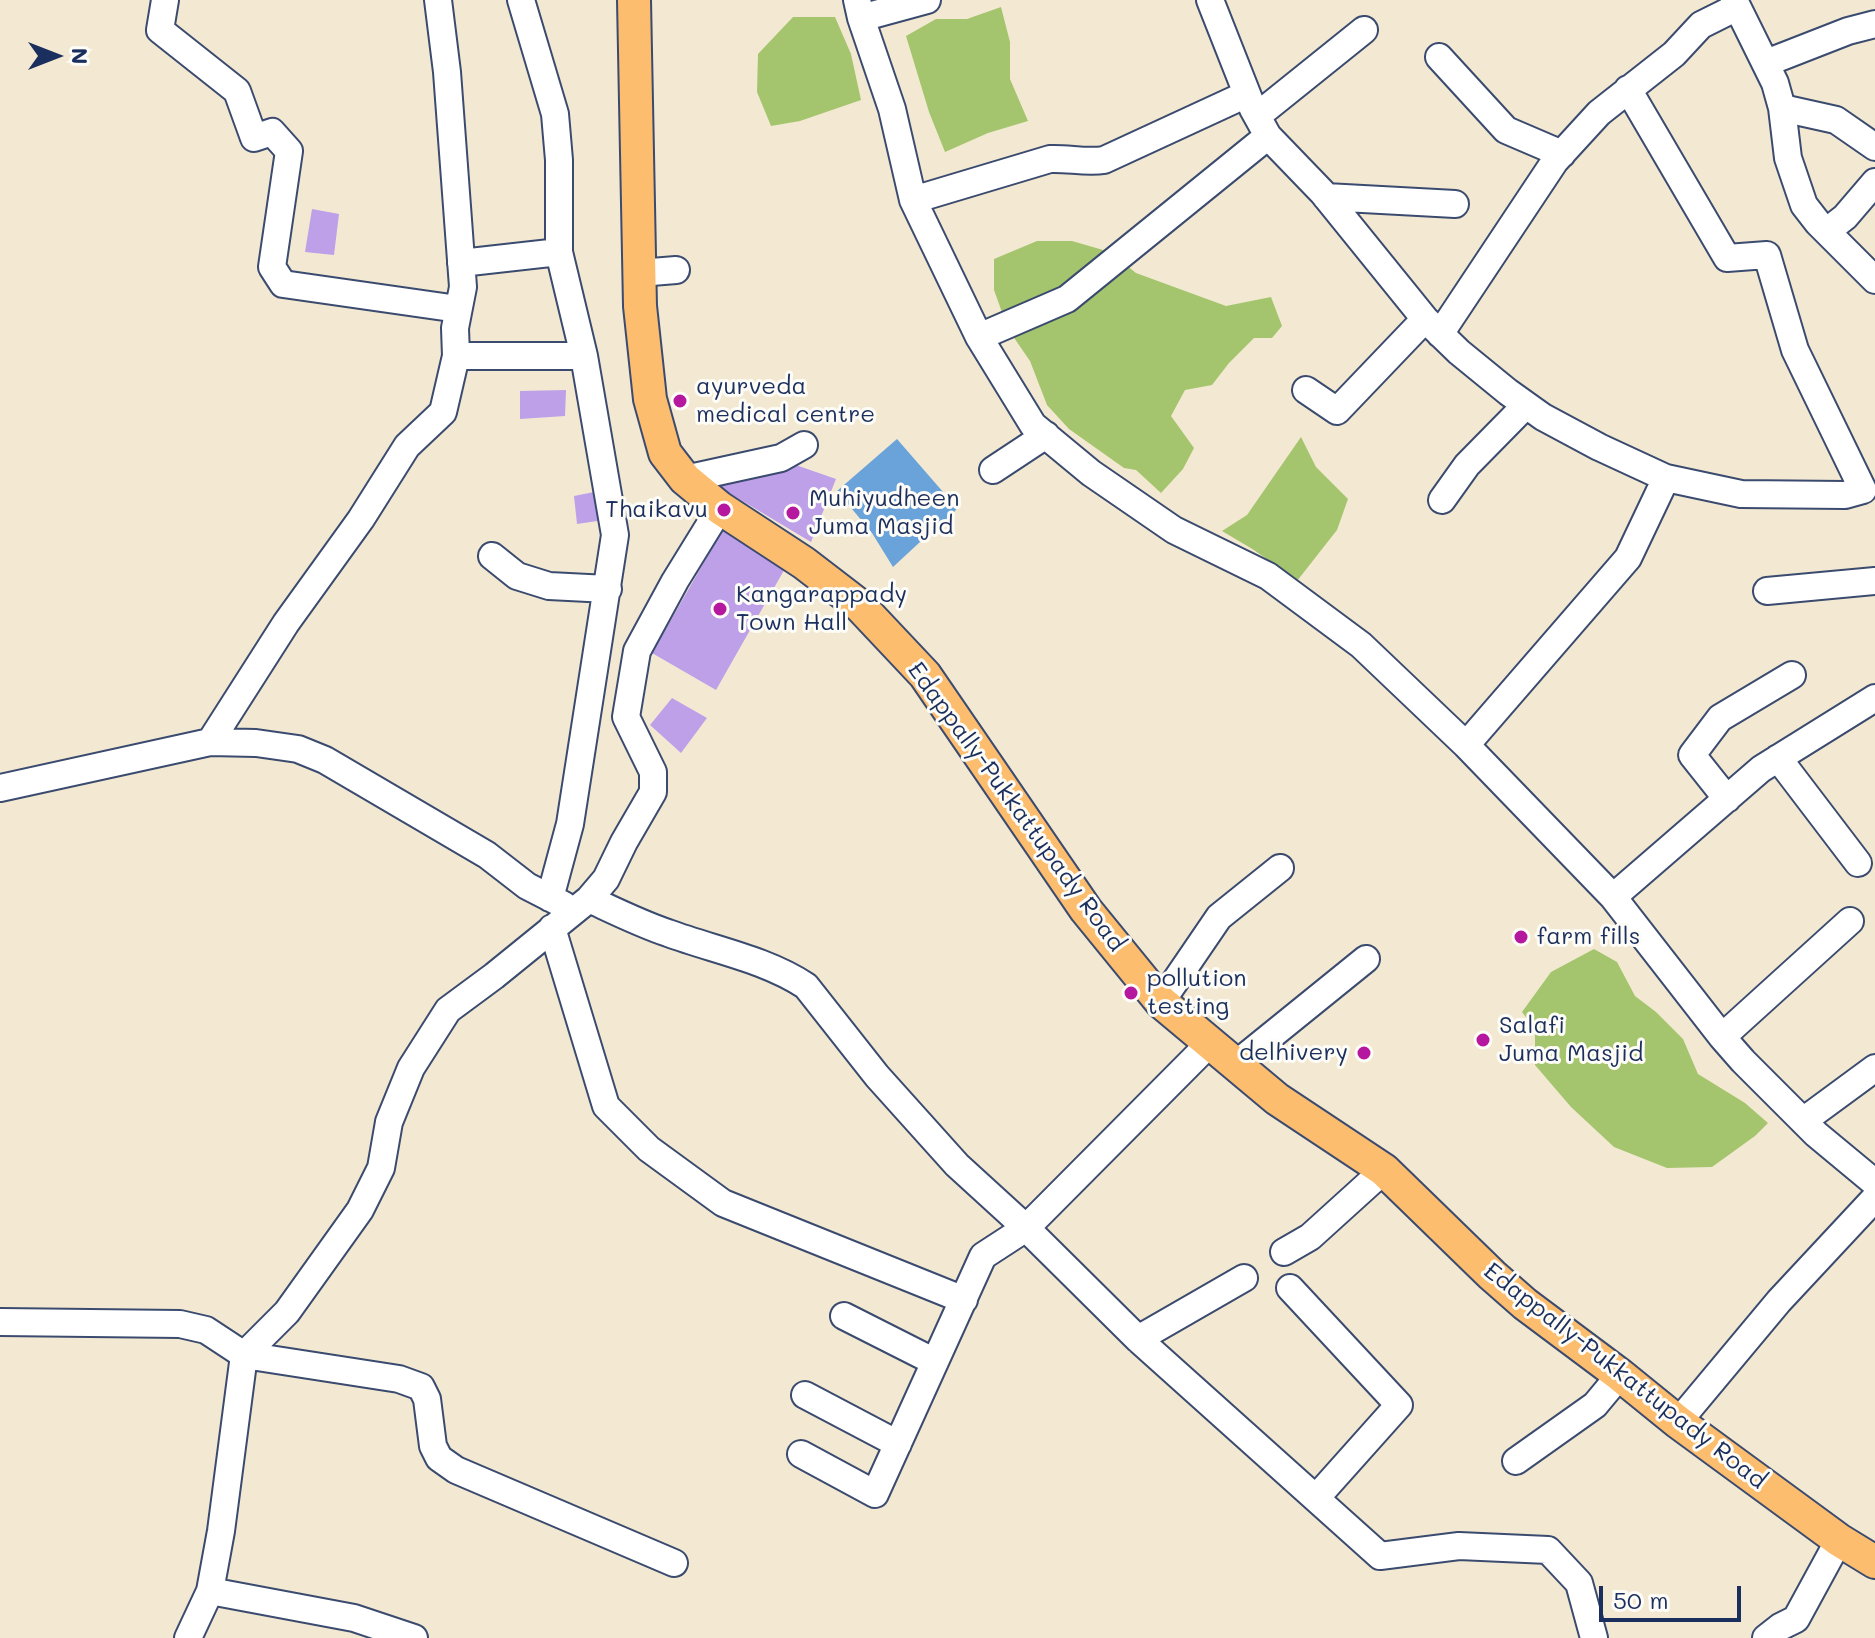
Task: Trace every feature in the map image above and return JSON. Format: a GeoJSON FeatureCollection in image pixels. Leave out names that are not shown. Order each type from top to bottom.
{"type":"FeatureCollection","features":[{"type":"Feature","properties":{"kind":"main road","name":"Edappally-Pukkattupady Road"},"geometry":{"type":"LineString","coordinates":[[634,0],[640,306],[650,399],[665,453],[685,479],[720,508],[804,563],[860,606],[925,675],[1086,910],[1161,1002],[1277,1099],[1384,1170],[1525,1304],[1678,1422],[1839,1540],[1875,1562]]}},
{"type":"Feature","properties":{"kind":"street"},"geometry":{"type":"LineString","coordinates":[[165,0],[160,30],[237,91],[254,138],[272,132],[289,151],[272,267],[283,284],[458,309]]}},
{"type":"Feature","properties":{"kind":"street"},"geometry":{"type":"LineString","coordinates":[[210,742],[286,623],[361,519],[407,446],[443,412],[456,356],[455,328],[463,287],[447,72],[438,0]]}},
{"type":"Feature","properties":{"kind":"street"},"geometry":{"type":"LineString","coordinates":[[521,0],[555,114],[559,160],[559,252],[584,356],[615,535],[570,824],[571,902]]}},
{"type":"Feature","properties":{"kind":"street"},"geometry":{"type":"LineString","coordinates":[[927,0],[859,9],[892,109],[913,200],[979,337],[1033,425],[1091,473],[1174,530],[1268,576],[1361,645],[1466,745],[1613,897],[1722,1037],[1816,1134],[1875,1183]]}},
{"type":"Feature","properties":{"kind":"street"},"geometry":{"type":"LineString","coordinates":[[1210,0],[1258,116],[1433,326],[1480,371],[1543,417],[1666,478],[1741,494],[1845,495],[1863,490],[1795,350],[1767,255],[1727,258],[1628,89]]}},
{"type":"Feature","properties":{"kind":"street"},"geometry":{"type":"LineString","coordinates":[[1306,390],[1337,411],[1433,326],[1562,154],[1599,113],[1674,54],[1701,25],[1736,3],[1775,83],[1795,184],[1804,205],[1875,280]]}},
{"type":"Feature","properties":{"kind":"street"},"geometry":{"type":"LineString","coordinates":[[1766,63],[1848,31],[1875,24]]}},
{"type":"Feature","properties":{"kind":"street"},"geometry":{"type":"LineString","coordinates":[[979,337],[1067,299],[1258,116],[1364,30]]}},
{"type":"Feature","properties":{"kind":"street"},"geometry":{"type":"LineString","coordinates":[[1439,57],[1506,130],[1562,154]]}},
{"type":"Feature","properties":{"kind":"street"},"geometry":{"type":"LineString","coordinates":[[1782,108],[1836,120],[1875,147]]}},
{"type":"Feature","properties":{"kind":"street"},"geometry":{"type":"LineString","coordinates":[[913,200],[1050,159],[1104,160],[1258,116]]}},
{"type":"Feature","properties":{"kind":"street"},"geometry":{"type":"LineString","coordinates":[[1827,231],[1845,217],[1875,182]]}},
{"type":"Feature","properties":{"kind":"street"},"geometry":{"type":"LineString","coordinates":[[1326,197],[1455,204]]}},
{"type":"Feature","properties":{"kind":"street"},"geometry":{"type":"LineString","coordinates":[[461,263],[559,252]]}},
{"type":"Feature","properties":{"kind":"street"},"geometry":{"type":"LineString","coordinates":[[639,273],[676,270]]}},
{"type":"Feature","properties":{"kind":"street"},"geometry":{"type":"LineString","coordinates":[[456,356],[584,356]]}},
{"type":"Feature","properties":{"kind":"street"},"geometry":{"type":"LineString","coordinates":[[1442,500],[1467,465],[1526,405]]}},
{"type":"Feature","properties":{"kind":"street"},"geometry":{"type":"LineString","coordinates":[[993,470],[1046,435]]}},
{"type":"Feature","properties":{"kind":"street"},"geometry":{"type":"LineString","coordinates":[[685,479],[781,458],[804,445]]}},
{"type":"Feature","properties":{"kind":"street"},"geometry":{"type":"LineString","coordinates":[[1466,745],[1628,558],[1666,478]]}},
{"type":"Feature","properties":{"kind":"street"},"geometry":{"type":"LineString","coordinates":[[188,1638],[210,1591],[244,1355],[287,1312],[360,1210],[381,1168],[389,1122],[411,1068],[448,1010],[552,928],[571,902],[606,879],[653,792],[653,772],[626,717],[637,651],[720,508]]}},
{"type":"Feature","properties":{"kind":"street"},"geometry":{"type":"LineString","coordinates":[[492,556],[517,576],[549,586],[608,589]]}},
{"type":"Feature","properties":{"kind":"street"},"geometry":{"type":"LineString","coordinates":[[1767,591],[1875,581]]}},
{"type":"Feature","properties":{"kind":"street"},"geometry":{"type":"LineString","coordinates":[[1727,799],[1692,755],[1720,718],[1792,675]]}},
{"type":"Feature","properties":{"kind":"street"},"geometry":{"type":"LineString","coordinates":[[1613,897],[1761,769],[1875,698]]}},
{"type":"Feature","properties":{"kind":"street"},"geometry":{"type":"LineString","coordinates":[[0,788],[210,742],[256,743],[298,749],[325,760],[487,855],[527,886],[791,976],[806,986],[877,1076],[957,1165],[1026,1228],[1138,1339],[1380,1556],[1459,1546],[1548,1550],[1579,1583],[1594,1638]]}},
{"type":"Feature","properties":{"kind":"street"},"geometry":{"type":"LineString","coordinates":[[1778,758],[1858,863]]}},
{"type":"Feature","properties":{"kind":"street"},"geometry":{"type":"LineString","coordinates":[[1161,1002],[1219,917],[1280,868]]}},
{"type":"Feature","properties":{"kind":"street"},"geometry":{"type":"LineString","coordinates":[[1722,1037],[1850,921]]}},
{"type":"Feature","properties":{"kind":"street"},"geometry":{"type":"LineString","coordinates":[[552,928],[606,1106],[649,1149],[723,1203],[964,1300]]}},
{"type":"Feature","properties":{"kind":"street"},"geometry":{"type":"LineString","coordinates":[[1235,1065],[1366,959]]}},
{"type":"Feature","properties":{"kind":"street"},"geometry":{"type":"LineString","coordinates":[[801,1454],[875,1494],[983,1256],[1026,1228],[1210,1043]]}},
{"type":"Feature","properties":{"kind":"street"},"geometry":{"type":"LineString","coordinates":[[1803,1121],[1875,1068]]}},
{"type":"Feature","properties":{"kind":"street"},"geometry":{"type":"LineString","coordinates":[[1284,1252],[1310,1237],[1384,1170]]}},
{"type":"Feature","properties":{"kind":"street"},"geometry":{"type":"LineString","coordinates":[[1678,1422],[1779,1301],[1875,1198]]}},
{"type":"Feature","properties":{"kind":"street"},"geometry":{"type":"LineString","coordinates":[[1138,1339],[1244,1278]]}},
{"type":"Feature","properties":{"kind":"street"},"geometry":{"type":"LineString","coordinates":[[1290,1288],[1399,1405],[1316,1498]]}},
{"type":"Feature","properties":{"kind":"street"},"geometry":{"type":"LineString","coordinates":[[844,1316],[935,1362]]}},
{"type":"Feature","properties":{"kind":"street"},"geometry":{"type":"LineString","coordinates":[[0,1322],[180,1324],[206,1330],[244,1355],[399,1379],[421,1387],[427,1399],[433,1446],[439,1458],[456,1470],[674,1563]]}},
{"type":"Feature","properties":{"kind":"street"},"geometry":{"type":"LineString","coordinates":[[1516,1461],[1595,1405],[1620,1375]]}},
{"type":"Feature","properties":{"kind":"street"},"geometry":{"type":"LineString","coordinates":[[805,1395],[898,1444]]}},
{"type":"Feature","properties":{"kind":"street"},"geometry":{"type":"LineString","coordinates":[[1766,1638],[1796,1619],[1839,1540]]}},
{"type":"Feature","properties":{"kind":"street"},"geometry":{"type":"LineString","coordinates":[[210,1591],[354,1618],[414,1638]]}},
{"type":"Feature","properties":{"kind":"green space"},"geometry":{"type":"Polygon","coordinates":[[[1001,7],[1010,42],[1010,79],[1028,121],[988,133],[945,152],[929,112],[906,36],[936,19],[967,19],[1001,7]]]}},
{"type":"Feature","properties":{"kind":"green space"},"geometry":{"type":"Polygon","coordinates":[[[793,17],[835,17],[851,54],[861,100],[800,121],[771,126],[757,92],[758,54],[793,17]]]}},
{"type":"Feature","properties":{"kind":"green space"},"geometry":{"type":"Polygon","coordinates":[[[1037,241],[1072,241],[1110,252],[1136,273],[1226,306],[1271,297],[1282,326],[1272,338],[1254,338],[1212,385],[1185,390],[1171,416],[1194,448],[1183,469],[1161,493],[1136,470],[1124,468],[1069,429],[1047,405],[1030,361],[1008,329],[994,290],[994,259],[1037,241]]]}},
{"type":"Feature","properties":{"kind":"green space"},"geometry":{"type":"Polygon","coordinates":[[[1301,437],[1316,467],[1348,499],[1337,530],[1297,581],[1222,531],[1247,515],[1301,437]]]}},
{"type":"Feature","properties":{"kind":"green space"},"geometry":{"type":"Polygon","coordinates":[[[1594,949],[1617,962],[1635,996],[1683,1039],[1698,1074],[1745,1103],[1768,1123],[1712,1167],[1667,1168],[1614,1147],[1571,1107],[1535,1065],[1535,1029],[1522,1012],[1551,972],[1594,949]]]}},
{"type":"Feature","properties":{"kind":"water"},"geometry":{"type":"Polygon","coordinates":[[[897,439],[957,508],[947,523],[893,567],[872,533],[837,491],[897,439]]]}},
{"type":"Feature","properties":{"kind":"building"},"geometry":{"type":"Polygon","coordinates":[[[312,209],[339,214],[334,255],[305,252],[312,209]]]}},
{"type":"Feature","properties":{"kind":"building"},"geometry":{"type":"Polygon","coordinates":[[[566,390],[565,416],[520,419],[520,391],[566,390]]]}},
{"type":"Feature","properties":{"kind":"building","name":"Muhiyudheen Juma Masjid"},"geometry":{"type":"Polygon","coordinates":[[[793,464],[836,479],[811,542],[714,484],[793,464]]]}},
{"type":"Feature","properties":{"kind":"building"},"geometry":{"type":"Polygon","coordinates":[[[594,492],[595,501],[602,500],[604,520],[577,524],[574,496],[594,492]]]}},
{"type":"Feature","properties":{"kind":"building","name":"Kangarappady Town Hall"},"geometry":{"type":"Polygon","coordinates":[[[723,529],[787,565],[716,690],[652,653],[723,529]]]}},
{"type":"Feature","properties":{"kind":"building"},"geometry":{"type":"Polygon","coordinates":[[[672,698],[707,718],[681,753],[650,725],[672,698]]]}},
{"type":"Feature","properties":{"kind":"place","name":"ayurveda medical centre"},"geometry":{"type":"Point","coordinates":[680,401]}},
{"type":"Feature","properties":{"kind":"place","name":"Thaikavu"},"geometry":{"type":"Point","coordinates":[724,510]}},
{"type":"Feature","properties":{"kind":"place","name":"Muhiyudheen Juma Masjid"},"geometry":{"type":"Point","coordinates":[793,513]}},
{"type":"Feature","properties":{"kind":"place","name":"Kangarappady Town Hall"},"geometry":{"type":"Point","coordinates":[720,609]}},
{"type":"Feature","properties":{"kind":"place","name":"farm fills"},"geometry":{"type":"Point","coordinates":[1521,937]}},
{"type":"Feature","properties":{"kind":"place","name":"pollution testing"},"geometry":{"type":"Point","coordinates":[1131,993]}},
{"type":"Feature","properties":{"kind":"place","name":"Salafi Juma Masjid"},"geometry":{"type":"Point","coordinates":[1483,1040]}},
{"type":"Feature","properties":{"kind":"place","name":"delhivery"},"geometry":{"type":"Point","coordinates":[1364,1053]}}]}
